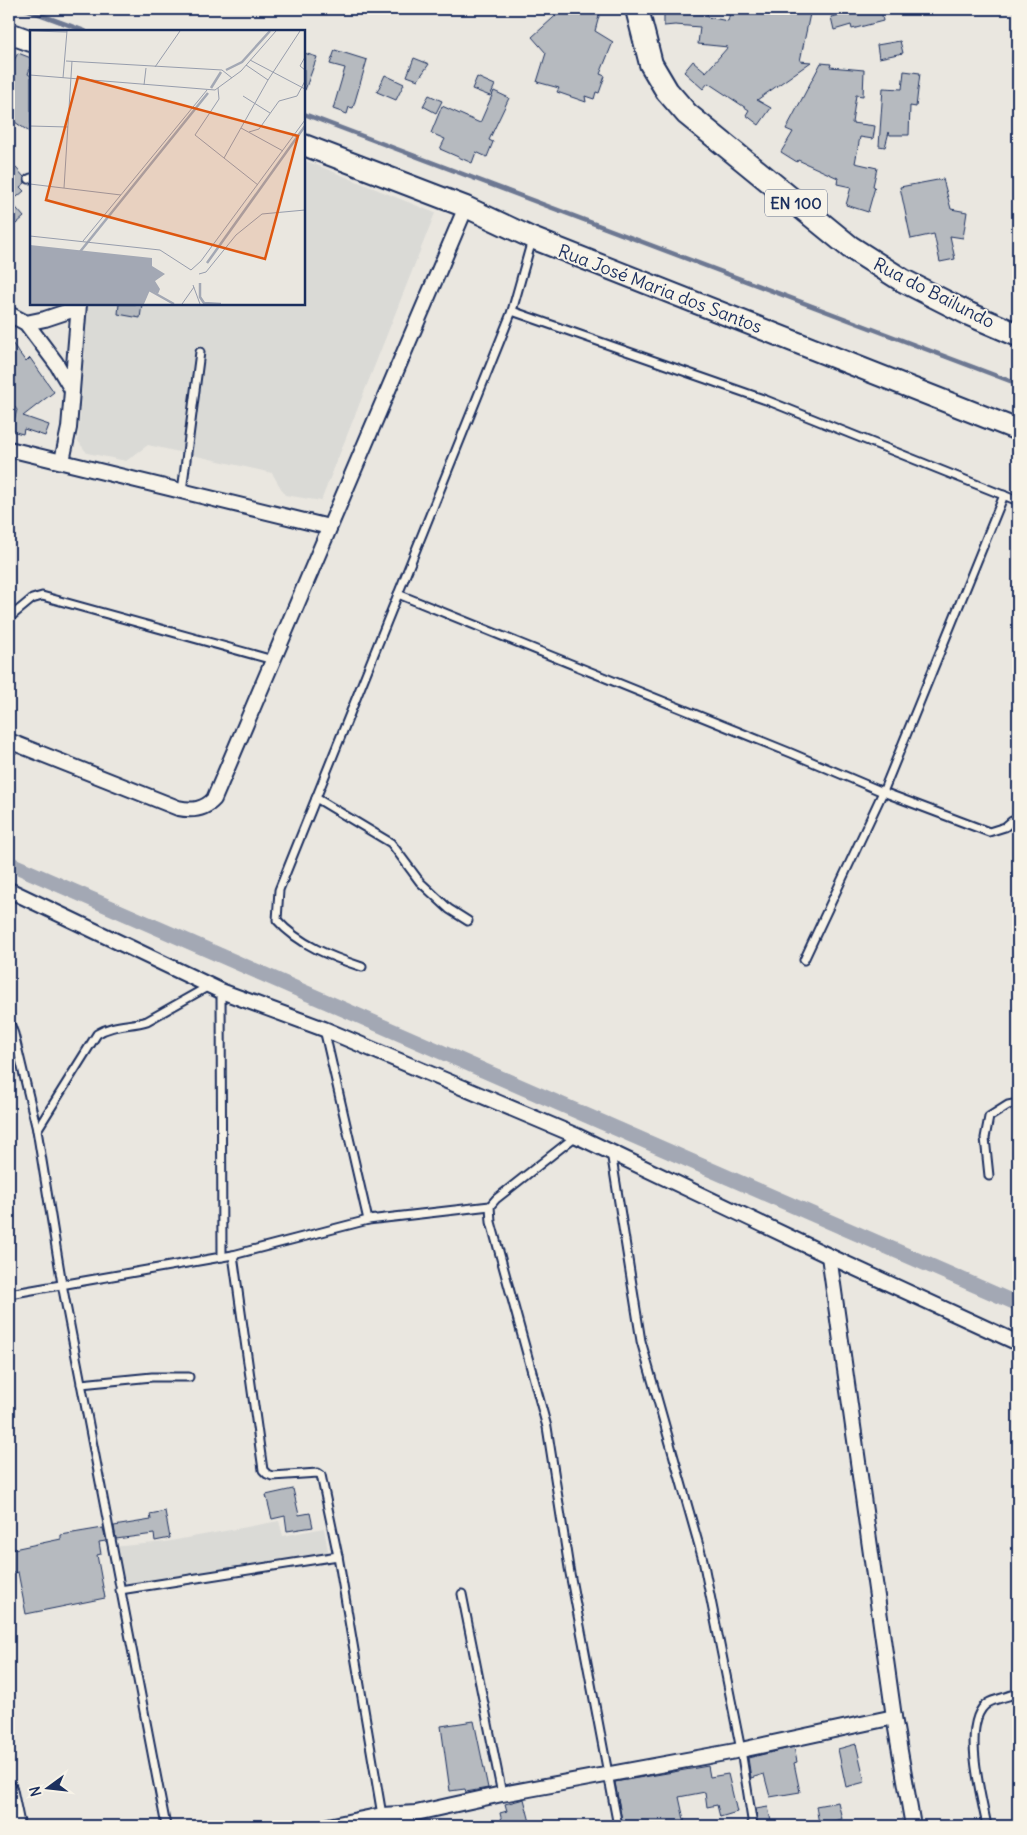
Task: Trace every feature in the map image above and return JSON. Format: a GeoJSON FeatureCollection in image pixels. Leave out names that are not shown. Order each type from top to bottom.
{"type":"FeatureCollection","features":[{"type":"Feature","properties":{"kind":"main road","name":"Rua do Bailundo"},"geometry":{"type":"LineString","coordinates":[[636,9],[651,64],[668,91],[687,114],[850,247],[902,280],[968,314],[1018,335]]}},
{"type":"Feature","properties":{"kind":"street"},"geometry":{"type":"LineString","coordinates":[[9,33],[30,41]]}},
{"type":"Feature","properties":{"kind":"street","name":"Rua José Maria dos Santos"},"geometry":{"type":"LineString","coordinates":[[305,145],[466,206],[532,238],[1018,430]]}},
{"type":"Feature","properties":{"kind":"street"},"geometry":{"type":"LineString","coordinates":[[9,741],[178,808],[188,810],[200,809],[209,805],[214,799],[466,206]]}},
{"type":"Feature","properties":{"kind":"street"},"geometry":{"type":"LineString","coordinates":[[26,322],[45,319],[79,306],[69,428],[62,461]]}},
{"type":"Feature","properties":{"kind":"street"},"geometry":{"type":"LineString","coordinates":[[9,314],[26,322],[56,363],[72,390]]}},
{"type":"Feature","properties":{"kind":"street"},"geometry":{"type":"LineString","coordinates":[[9,449],[329,527]]}},
{"type":"Feature","properties":{"kind":"street"},"geometry":{"type":"LineString","coordinates":[[9,890],[215,988],[324,1029],[611,1151],[829,1256],[1018,1343]]}},
{"type":"Feature","properties":{"kind":"street"},"geometry":{"type":"LineString","coordinates":[[829,1256],[894,1716],[913,1826]]}},
{"type":"Feature","properties":{"kind":"street"},"geometry":{"type":"LineString","coordinates":[[328,1826],[382,1815],[417,1820],[502,1794],[741,1750],[894,1716]]}},
{"type":"Feature","properties":{"kind":"street"},"geometry":{"type":"LineString","coordinates":[[9,1788],[16,1826]]}},
{"type":"Feature","properties":{"kind":"lane"},"geometry":{"type":"LineString","coordinates":[[362,967],[333,957],[288,934],[277,920],[280,890],[512,311],[532,238]]}},
{"type":"Feature","properties":{"kind":"lane"},"geometry":{"type":"LineString","coordinates":[[512,311],[766,400],[1018,501]]}},
{"type":"Feature","properties":{"kind":"lane"},"geometry":{"type":"LineString","coordinates":[[182,491],[200,352]]}},
{"type":"Feature","properties":{"kind":"lane"},"geometry":{"type":"LineString","coordinates":[[804,960],[883,792],[1004,495]]}},
{"type":"Feature","properties":{"kind":"lane"},"geometry":{"type":"LineString","coordinates":[[398,594],[791,752],[883,792],[989,832],[1018,820]]}},
{"type":"Feature","properties":{"kind":"lane"},"geometry":{"type":"LineString","coordinates":[[9,618],[32,599],[42,596],[273,660]]}},
{"type":"Feature","properties":{"kind":"lane"},"geometry":{"type":"LineString","coordinates":[[316,798],[391,843],[420,882],[449,908],[468,921]]}},
{"type":"Feature","properties":{"kind":"lane"},"geometry":{"type":"LineString","coordinates":[[37,1130],[97,1034],[105,1029],[147,1021],[215,988],[222,1257]]}},
{"type":"Feature","properties":{"kind":"lane"},"geometry":{"type":"LineString","coordinates":[[9,1025],[14,1034],[37,1130],[62,1284],[166,1826]]}},
{"type":"Feature","properties":{"kind":"lane"},"geometry":{"type":"LineString","coordinates":[[324,1029],[368,1220]]}},
{"type":"Feature","properties":{"kind":"lane"},"geometry":{"type":"LineString","coordinates":[[989,1176],[986,1138],[989,1117],[1008,1105],[1018,1103]]}},
{"type":"Feature","properties":{"kind":"lane"},"geometry":{"type":"LineString","coordinates":[[9,1294],[233,1255],[368,1220],[490,1206],[496,1199],[577,1136]]}},
{"type":"Feature","properties":{"kind":"lane"},"geometry":{"type":"LineString","coordinates":[[611,1151],[641,1341],[703,1560],[741,1750],[753,1826]]}},
{"type":"Feature","properties":{"kind":"lane"},"geometry":{"type":"LineString","coordinates":[[490,1206],[492,1222],[547,1427],[569,1568],[618,1826]]}},
{"type":"Feature","properties":{"kind":"lane"},"geometry":{"type":"LineString","coordinates":[[233,1255],[263,1470],[272,1476],[318,1473],[321,1475],[338,1556],[382,1815]]}},
{"type":"Feature","properties":{"kind":"lane"},"geometry":{"type":"LineString","coordinates":[[81,1384],[152,1377],[189,1376]]}},
{"type":"Feature","properties":{"kind":"lane"},"geometry":{"type":"LineString","coordinates":[[120,1590],[338,1556]]}},
{"type":"Feature","properties":{"kind":"lane"},"geometry":{"type":"LineString","coordinates":[[462,1594],[502,1794]]}},
{"type":"Feature","properties":{"kind":"lane"},"geometry":{"type":"LineString","coordinates":[[987,1826],[974,1758],[977,1715],[988,1703],[1011,1695]]}},
{"type":"Feature","properties":{"kind":"shaded area"},"geometry":{"type":"Polygon","coordinates":[[[305,160],[435,213],[321,501],[285,495],[272,473],[148,445],[126,461],[87,453],[78,441],[88,305],[305,305],[305,160]]]}},
{"type":"Feature","properties":{"kind":"shaded area"},"geometry":{"type":"Polygon","coordinates":[[[279,1521],[283,1536],[324,1528],[329,1557],[120,1590],[112,1547],[165,1542],[279,1521]]]}},
{"type":"Feature","properties":{"kind":"building"},"geometry":{"type":"Polygon","coordinates":[[[563,9],[601,9],[595,31],[613,42],[600,74],[605,76],[599,93],[596,92],[594,99],[585,96],[586,102],[557,92],[559,88],[537,82],[546,53],[532,37],[563,9]]]}},
{"type":"Feature","properties":{"kind":"building"},"geometry":{"type":"Polygon","coordinates":[[[664,9],[708,9],[707,17],[728,21],[731,9],[811,9],[800,61],[811,62],[757,100],[771,108],[759,125],[746,115],[749,110],[708,83],[703,89],[684,72],[693,61],[706,72],[728,47],[698,44],[700,27],[664,26],[664,9]]]}},
{"type":"Feature","properties":{"kind":"building"},"geometry":{"type":"Polygon","coordinates":[[[865,9],[881,9],[883,21],[852,29],[851,25],[834,30],[831,17],[865,9]]]}},
{"type":"Feature","properties":{"kind":"building"},"geometry":{"type":"Polygon","coordinates":[[[900,41],[903,53],[879,58],[877,45],[900,41]]]}},
{"type":"Feature","properties":{"kind":"building"},"geometry":{"type":"Polygon","coordinates":[[[335,50],[367,60],[353,108],[349,107],[347,114],[333,109],[345,68],[330,64],[335,50]]]}},
{"type":"Feature","properties":{"kind":"building"},"geometry":{"type":"Polygon","coordinates":[[[18,53],[30,58],[28,74],[30,75],[30,132],[9,118],[9,69],[18,53]]]}},
{"type":"Feature","properties":{"kind":"building"},"geometry":{"type":"Polygon","coordinates":[[[305,53],[317,57],[305,90],[305,53]]]}},
{"type":"Feature","properties":{"kind":"building"},"geometry":{"type":"Polygon","coordinates":[[[414,58],[429,64],[418,80],[407,76],[414,58]]]}},
{"type":"Feature","properties":{"kind":"building"},"geometry":{"type":"Polygon","coordinates":[[[821,63],[831,64],[830,67],[864,70],[863,96],[856,95],[852,123],[875,126],[873,139],[860,137],[855,163],[877,168],[873,186],[875,187],[868,212],[846,205],[851,187],[837,184],[838,178],[798,160],[797,162],[781,152],[793,132],[786,129],[821,63]]]}},
{"type":"Feature","properties":{"kind":"building"},"geometry":{"type":"Polygon","coordinates":[[[904,71],[920,73],[916,107],[910,106],[909,135],[890,135],[889,132],[885,147],[879,146],[883,88],[902,89],[904,71]]]}},
{"type":"Feature","properties":{"kind":"building"},"geometry":{"type":"Polygon","coordinates":[[[385,75],[404,84],[396,100],[377,92],[385,75]]]}},
{"type":"Feature","properties":{"kind":"building"},"geometry":{"type":"Polygon","coordinates":[[[477,77],[495,85],[490,96],[472,89],[477,77]]]}},
{"type":"Feature","properties":{"kind":"building"},"geometry":{"type":"Polygon","coordinates":[[[494,91],[509,98],[489,140],[493,142],[487,157],[476,152],[472,163],[440,149],[445,139],[431,133],[442,106],[480,123],[494,91]]]}},
{"type":"Feature","properties":{"kind":"building"},"geometry":{"type":"Polygon","coordinates":[[[429,95],[442,101],[436,113],[423,106],[429,95]]]}},
{"type":"Feature","properties":{"kind":"building"},"geometry":{"type":"Polygon","coordinates":[[[9,160],[24,177],[25,183],[20,187],[24,191],[11,202],[24,217],[9,230],[9,160]]]}},
{"type":"Feature","properties":{"kind":"building"},"geometry":{"type":"Polygon","coordinates":[[[943,179],[951,209],[967,212],[963,238],[950,236],[955,259],[940,262],[934,234],[911,239],[900,187],[943,179]]]}},
{"type":"Feature","properties":{"kind":"building"},"geometry":{"type":"Polygon","coordinates":[[[119,305],[142,305],[140,318],[118,314],[119,305]]]}},
{"type":"Feature","properties":{"kind":"building"},"geometry":{"type":"Polygon","coordinates":[[[9,339],[26,362],[30,358],[54,392],[23,416],[49,425],[45,436],[24,429],[23,434],[11,431],[17,410],[9,399],[9,339]]]}},
{"type":"Feature","properties":{"kind":"building"},"geometry":{"type":"Polygon","coordinates":[[[293,1489],[299,1515],[310,1513],[313,1527],[287,1531],[285,1516],[272,1519],[266,1495],[293,1489]]]}},
{"type":"Feature","properties":{"kind":"building"},"geometry":{"type":"Polygon","coordinates":[[[165,1511],[170,1538],[155,1541],[154,1534],[116,1539],[114,1526],[151,1520],[150,1514],[165,1511]]]}},
{"type":"Feature","properties":{"kind":"building"},"geometry":{"type":"Polygon","coordinates":[[[103,1528],[106,1541],[99,1542],[101,1554],[97,1555],[105,1598],[26,1614],[18,1572],[9,1574],[9,1550],[61,1539],[61,1535],[103,1528]]]}},
{"type":"Feature","properties":{"kind":"building"},"geometry":{"type":"Polygon","coordinates":[[[474,1721],[488,1788],[466,1792],[465,1789],[450,1791],[441,1726],[474,1721]]]}},
{"type":"Feature","properties":{"kind":"building"},"geometry":{"type":"Polygon","coordinates":[[[856,1744],[865,1782],[846,1787],[838,1749],[856,1744]]]}},
{"type":"Feature","properties":{"kind":"building"},"geometry":{"type":"Polygon","coordinates":[[[794,1747],[797,1762],[794,1763],[800,1792],[770,1797],[764,1774],[751,1778],[748,1758],[794,1747]]]}},
{"type":"Feature","properties":{"kind":"building"},"geometry":{"type":"Polygon","coordinates":[[[708,1766],[710,1777],[728,1774],[737,1812],[720,1817],[717,1805],[707,1807],[705,1792],[679,1797],[685,1824],[676,1826],[623,1826],[615,1782],[708,1766]]]}},
{"type":"Feature","properties":{"kind":"building"},"geometry":{"type":"Polygon","coordinates":[[[524,1799],[531,1826],[503,1826],[500,1813],[507,1811],[505,1804],[524,1799]]]}},
{"type":"Feature","properties":{"kind":"building"},"geometry":{"type":"Polygon","coordinates":[[[838,1802],[842,1819],[819,1824],[816,1806],[838,1802]]]}},
{"type":"Feature","properties":{"kind":"building"},"geometry":{"type":"Polygon","coordinates":[[[768,1807],[772,1826],[758,1826],[756,1809],[768,1807]]]}},
{"type":"Feature","properties":{"kind":"waterway"},"geometry":{"type":"LineString","coordinates":[[25,9],[82,30]]}},
{"type":"Feature","properties":{"kind":"waterway"},"geometry":{"type":"LineString","coordinates":[[305,114],[1018,384]]}},
{"type":"Feature","properties":{"kind":"waterway"},"geometry":{"type":"LineString","coordinates":[[9,863],[1018,1304]]}}]}
